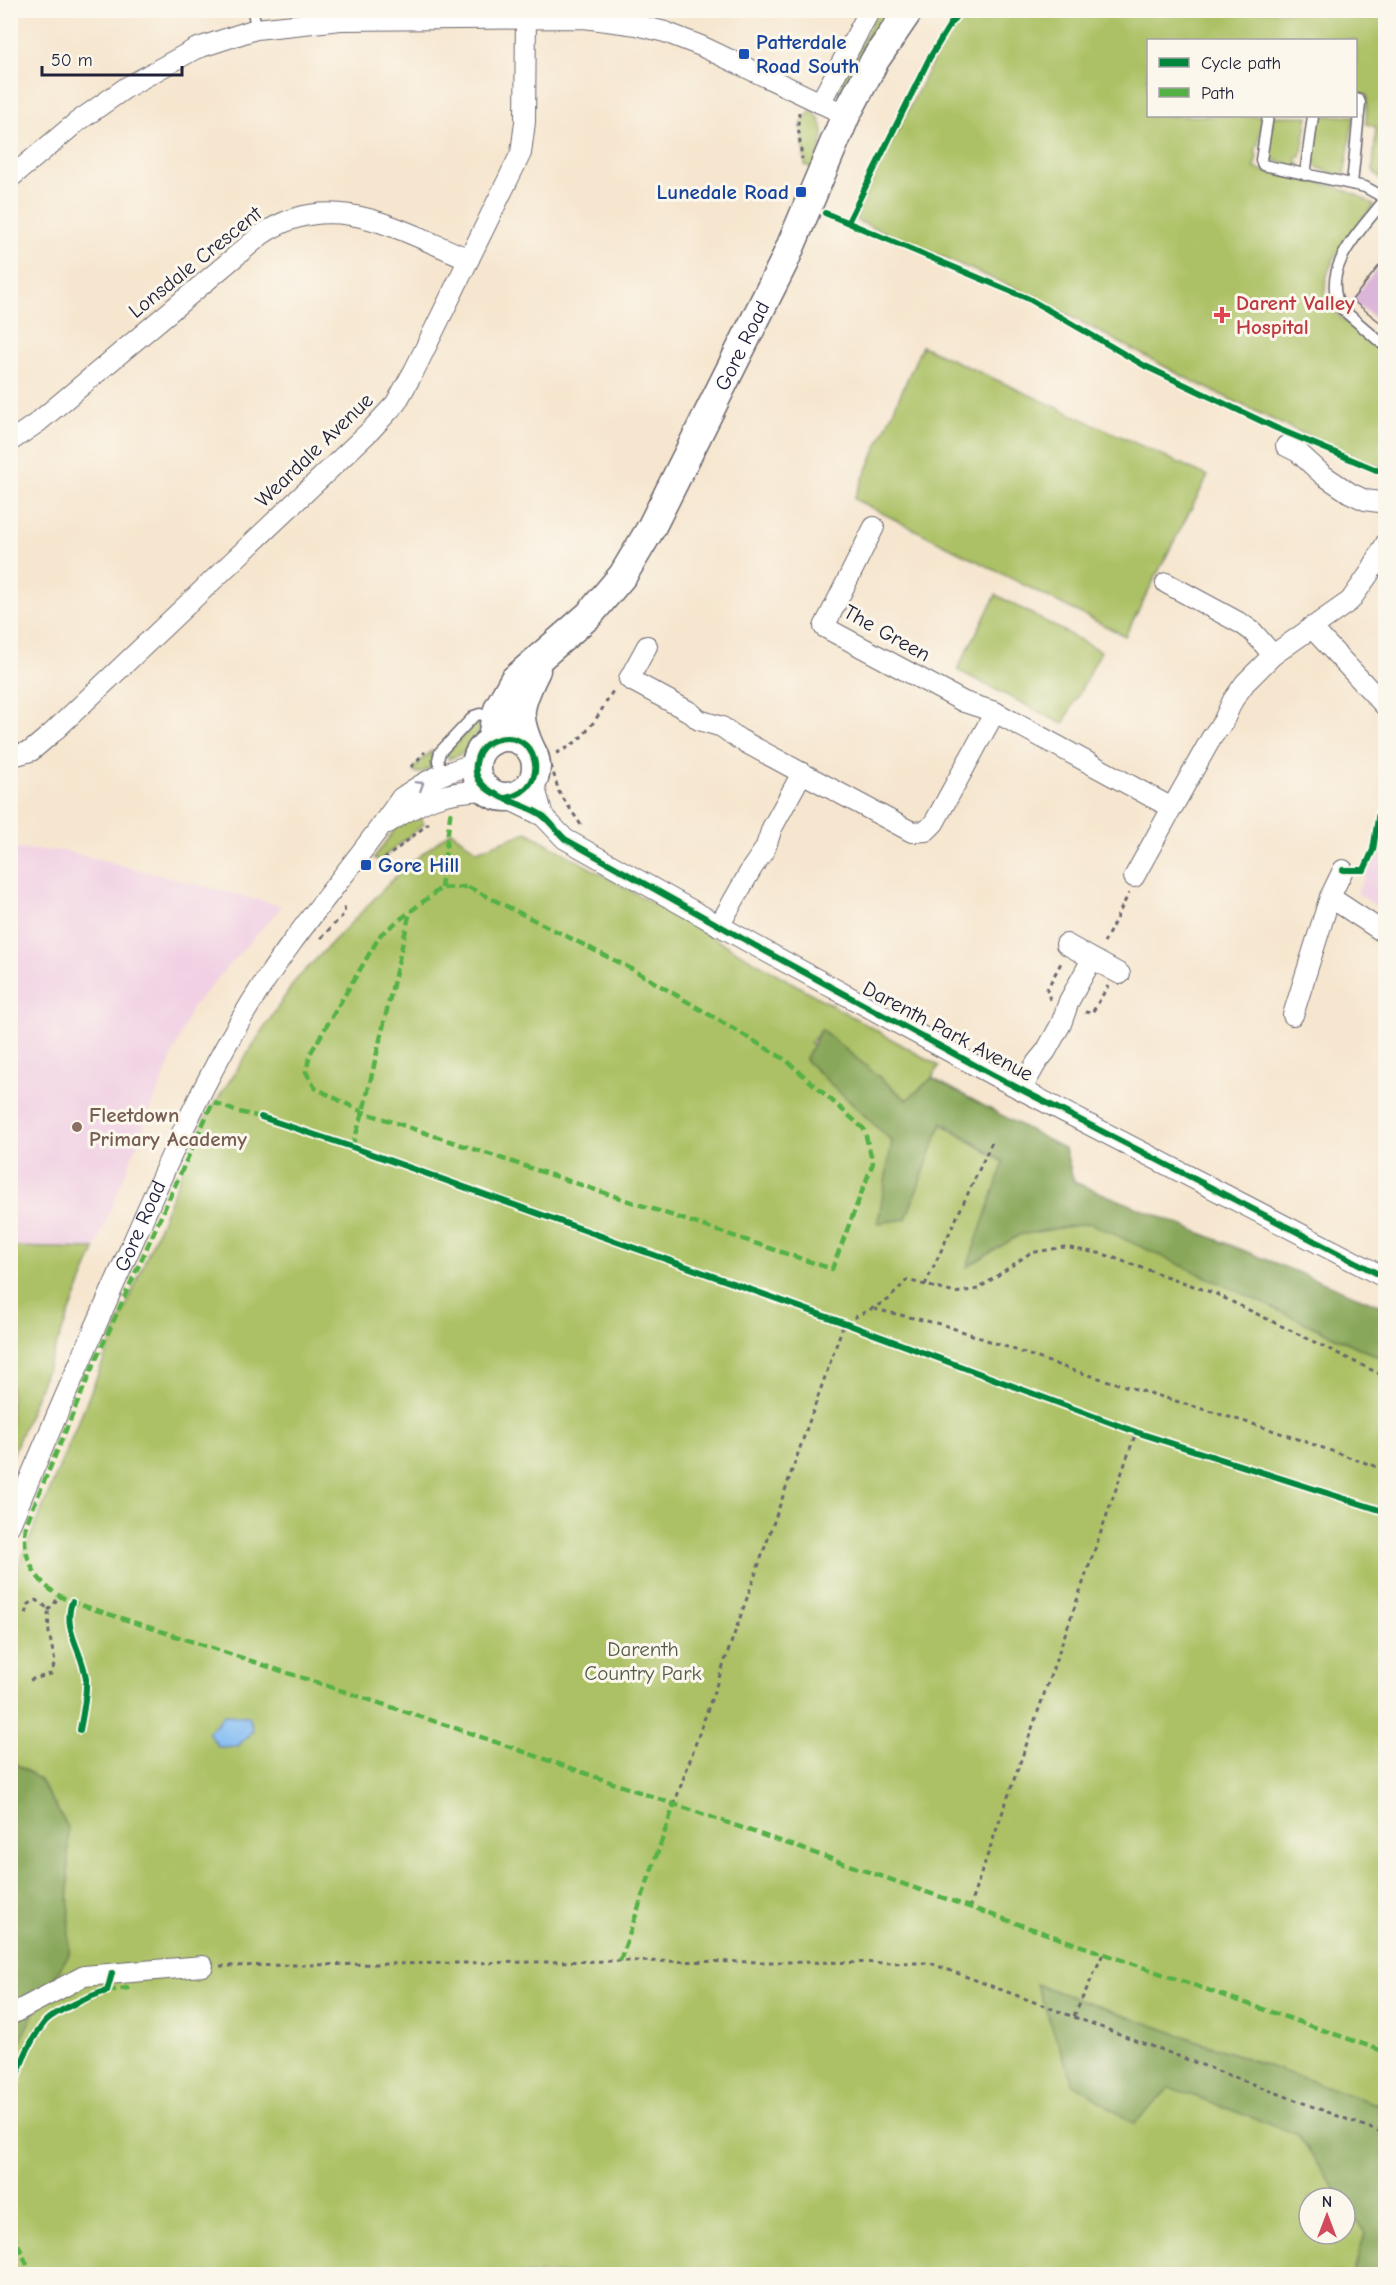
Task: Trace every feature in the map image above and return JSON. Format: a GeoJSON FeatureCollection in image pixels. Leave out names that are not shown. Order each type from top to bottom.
{"type":"FeatureCollection","features":[{"type":"Feature","properties":{"kind":"street"},"geometry":{"type":"LineString","coordinates":[[820,103],[870,10]]}},
{"type":"Feature","properties":{"kind":"street","name":"Gore Road"},"geometry":{"type":"LineString","coordinates":[[493,729],[504,696],[514,680],[589,615],[623,575],[651,528],[784,262],[846,115],[875,60],[909,10]]}},
{"type":"Feature","properties":{"kind":"street"},"geometry":{"type":"LineString","coordinates":[[10,178],[77,122],[127,87],[254,20],[526,17],[649,19],[846,115]]}},
{"type":"Feature","properties":{"kind":"street","name":"Weardale Avenue"},"geometry":{"type":"LineString","coordinates":[[10,758],[31,751],[51,734],[396,403],[514,170],[523,144],[526,17]]}},
{"type":"Feature","properties":{"kind":"street","name":"Lonsdale Crescent"},"geometry":{"type":"LineString","coordinates":[[11,440],[46,415],[261,235],[289,220],[316,213],[350,214],[377,222],[469,259]]}},
{"type":"Feature","properties":{"kind":"street"},"geometry":{"type":"LineString","coordinates":[[1286,446],[1298,452],[1345,490],[1365,500],[1386,503]]}},
{"type":"Feature","properties":{"kind":"street","name":"The Green"},"geometry":{"type":"LineString","coordinates":[[874,527],[824,627],[964,702],[995,712],[1172,808]]}},
{"type":"Feature","properties":{"kind":"street"},"geometry":{"type":"LineString","coordinates":[[1134,877],[1236,695],[1256,670],[1273,655],[1354,596],[1386,543]]}},
{"type":"Feature","properties":{"kind":"street"},"geometry":{"type":"LineString","coordinates":[[1166,583],[1242,624],[1273,655]]}},
{"type":"Feature","properties":{"kind":"street"},"geometry":{"type":"LineString","coordinates":[[1311,627],[1386,707]]}},
{"type":"Feature","properties":{"kind":"street"},"geometry":{"type":"LineString","coordinates":[[647,646],[629,680],[690,712],[699,720],[722,727],[734,742],[802,773],[912,832],[926,837],[995,712]]}},
{"type":"Feature","properties":{"kind":"street","name":"Gore Road"},"geometry":{"type":"LineString","coordinates":[[540,754],[521,730],[520,713],[527,687],[542,658]]}},
{"type":"Feature","properties":{"kind":"street"},"geometry":{"type":"LineString","coordinates":[[493,729],[503,738],[514,738],[540,754],[533,782],[517,796],[496,794],[476,777],[475,764],[478,755],[493,729]]}},
{"type":"Feature","properties":{"kind":"street","name":"Gore Road"},"geometry":{"type":"LineString","coordinates":[[10,1525],[68,1387],[151,1201],[213,1070],[249,1006],[281,956],[401,798],[421,783],[475,764]]}},
{"type":"Feature","properties":{"kind":"street"},"geometry":{"type":"LineString","coordinates":[[719,926],[765,849],[772,828],[802,773]]}},
{"type":"Feature","properties":{"kind":"street","name":"Darenth Park Avenue"},"geometry":{"type":"LineString","coordinates":[[533,782],[543,816]]}},
{"type":"Feature","properties":{"kind":"street","name":"Gore Road"},"geometry":{"type":"LineString","coordinates":[[381,827],[431,798],[456,792],[496,794]]}},
{"type":"Feature","properties":{"kind":"street","name":"Darenth Park Avenue"},"geometry":{"type":"LineString","coordinates":[[496,794],[543,816],[565,839],[719,926],[1021,1090],[1386,1278]]}},
{"type":"Feature","properties":{"kind":"street"},"geometry":{"type":"LineString","coordinates":[[1293,1015],[1330,897],[1344,870]]}},
{"type":"Feature","properties":{"kind":"street"},"geometry":{"type":"LineString","coordinates":[[1330,897],[1386,934]]}},
{"type":"Feature","properties":{"kind":"street"},"geometry":{"type":"LineString","coordinates":[[1066,944],[1120,974]]}},
{"type":"Feature","properties":{"kind":"street"},"geometry":{"type":"LineString","coordinates":[[1021,1090],[1055,1034],[1069,1001],[1092,959]]}},
{"type":"Feature","properties":{"kind":"street"},"geometry":{"type":"LineString","coordinates":[[10,2015],[84,1976],[203,1966]]}},
{"type":"Feature","properties":{"kind":"lane"},"geometry":{"type":"LineString","coordinates":[[1352,184],[1360,103],[1357,100]]}},
{"type":"Feature","properties":{"kind":"lane"},"geometry":{"type":"LineString","coordinates":[[1269,117],[1262,164],[1367,188],[1385,198],[1341,259],[1335,282],[1337,300],[1341,308],[1386,347]]}},
{"type":"Feature","properties":{"kind":"lane"},"geometry":{"type":"LineString","coordinates":[[1305,175],[1313,117]]}},
{"type":"Feature","properties":{"kind":"lane"},"geometry":{"type":"LineString","coordinates":[[442,774],[439,755],[476,715],[493,729]]}},
{"type":"Feature","properties":{"kind":"path"},"geometry":{"type":"LineString","coordinates":[[799,110],[802,164]]}},
{"type":"Feature","properties":{"kind":"path"},"geometry":{"type":"LineString","coordinates":[[540,754],[569,748],[580,739],[617,685]]}},
{"type":"Feature","properties":{"kind":"path"},"geometry":{"type":"LineString","coordinates":[[375,866],[429,823]]}},
{"type":"Feature","properties":{"kind":"path"},"geometry":{"type":"LineString","coordinates":[[319,939],[345,914],[344,903]]}},
{"type":"Feature","properties":{"kind":"path"},"geometry":{"type":"LineString","coordinates":[[925,1285],[993,1140]]}},
{"type":"Feature","properties":{"kind":"path"},"geometry":{"type":"LineString","coordinates":[[674,1805],[844,1323],[888,1300],[907,1280],[955,1293],[978,1289],[1030,1253],[1064,1247],[1103,1254],[1216,1294],[1386,1377]]}},
{"type":"Feature","properties":{"kind":"path"},"geometry":{"type":"LineString","coordinates":[[872,1309],[944,1325],[1072,1370],[1266,1428],[1386,1470]]}},
{"type":"Feature","properties":{"kind":"path"},"geometry":{"type":"LineString","coordinates":[[833,1319],[856,1327]]}},
{"type":"Feature","properties":{"kind":"path"},"geometry":{"type":"LineString","coordinates":[[1125,1428],[1147,1436]]}},
{"type":"Feature","properties":{"kind":"path"},"geometry":{"type":"LineString","coordinates":[[969,1908],[1136,1432]]}},
{"type":"Feature","properties":{"kind":"path"},"geometry":{"type":"LineString","coordinates":[[48,1610],[54,1605],[58,1596]]}},
{"type":"Feature","properties":{"kind":"path"},"geometry":{"type":"LineString","coordinates":[[26,1614],[30,1603],[36,1600],[48,1610],[49,1633],[55,1658],[55,1667],[48,1676],[30,1680]]}},
{"type":"Feature","properties":{"kind":"path"},"geometry":{"type":"LineString","coordinates":[[1074,2016],[1102,1954]]}},
{"type":"Feature","properties":{"kind":"path"},"geometry":{"type":"LineString","coordinates":[[203,1966],[620,1961],[930,1963],[1386,2134]]}},
{"type":"Feature","properties":{"kind":"shaded area"},"geometry":{"type":"Polygon","coordinates":[[[1385,809],[1385,912],[1357,893],[1375,856],[1385,809]]]}},
{"type":"Feature","properties":{"kind":"shaded area","name":"Fleetdown Primary Academy"},"geometry":{"type":"Polygon","coordinates":[[[11,849],[65,851],[282,906],[192,1007],[95,1249],[11,1247],[11,849]]]}},
{"type":"Feature","properties":{"kind":"green space"},"geometry":{"type":"Polygon","coordinates":[[[878,11],[900,11],[843,93],[837,91],[878,11]]]}},
{"type":"Feature","properties":{"kind":"green space","name":"Darent Valley Hospital"},"geometry":{"type":"Polygon","coordinates":[[[965,11],[1385,11],[1386,156],[1380,180],[1373,170],[1376,127],[1366,124],[1367,95],[1357,94],[1357,39],[1147,39],[1147,117],[1263,117],[1255,151],[1257,156],[1254,168],[1346,190],[1374,205],[1336,255],[1325,284],[1327,298],[1334,311],[1385,352],[1385,470],[1190,380],[1031,295],[856,220],[862,201],[946,37],[965,11]]]}},
{"type":"Feature","properties":{"kind":"green space"},"geometry":{"type":"Polygon","coordinates":[[[811,110],[821,123],[823,130],[814,169],[805,165],[801,124],[811,110]]]}},
{"type":"Feature","properties":{"kind":"green space"},"geometry":{"type":"Polygon","coordinates":[[[1273,117],[1308,117],[1301,157],[1297,157],[1300,168],[1267,158],[1273,117]]]}},
{"type":"Feature","properties":{"kind":"green space"},"geometry":{"type":"Polygon","coordinates":[[[1318,117],[1354,117],[1344,176],[1314,166],[1315,159],[1312,157],[1318,117]]]}},
{"type":"Feature","properties":{"kind":"green space"},"geometry":{"type":"Polygon","coordinates":[[[922,346],[1208,476],[1125,636],[854,499],[922,346]]]}},
{"type":"Feature","properties":{"kind":"green space"},"geometry":{"type":"Polygon","coordinates":[[[996,595],[1101,651],[1063,724],[957,670],[996,595]]]}},
{"type":"Feature","properties":{"kind":"green space"},"geometry":{"type":"Polygon","coordinates":[[[475,724],[481,724],[474,741],[465,751],[448,759],[449,750],[475,724]]]}},
{"type":"Feature","properties":{"kind":"green space"},"geometry":{"type":"Polygon","coordinates":[[[431,751],[430,768],[421,773],[414,772],[414,768],[431,751]]]}},
{"type":"Feature","properties":{"kind":"green space"},"geometry":{"type":"Polygon","coordinates":[[[419,815],[424,824],[379,861],[374,858],[397,826],[419,815]]]}},
{"type":"Feature","properties":{"kind":"green space","name":"Darenth Country Park"},"geometry":{"type":"Polygon","coordinates":[[[451,831],[477,851],[527,832],[939,1066],[932,1078],[907,1100],[822,1030],[810,1043],[1055,1194],[1385,1346],[1385,2274],[11,2274],[11,1584],[202,1123],[295,981],[401,871],[451,831]]]}},
{"type":"Feature","properties":{"kind":"green space"},"geometry":{"type":"Polygon","coordinates":[[[821,1029],[907,1100],[932,1078],[1065,1149],[1074,1182],[1385,1306],[1385,1360],[1090,1223],[1019,1235],[967,1267],[1004,1162],[942,1122],[906,1219],[878,1223],[892,1141],[805,1060],[821,1029]]]}},
{"type":"Feature","properties":{"kind":"green space"},"geometry":{"type":"Polygon","coordinates":[[[10,1247],[95,1249],[11,1459],[10,1247]]]}},
{"type":"Feature","properties":{"kind":"green space"},"geometry":{"type":"Polygon","coordinates":[[[11,1761],[39,1779],[68,1827],[69,1954],[33,2014],[11,2061],[11,1761]]]}},
{"type":"Feature","properties":{"kind":"green space"},"geometry":{"type":"Polygon","coordinates":[[[1036,1984],[1385,2107],[1385,2274],[1353,2274],[1365,2233],[1357,2221],[1357,2186],[1333,2186],[1298,2135],[1170,2087],[1134,2124],[1073,2083],[1036,1984]]]}},
{"type":"Feature","properties":{"kind":"water"},"geometry":{"type":"Polygon","coordinates":[[[224,1715],[248,1716],[253,1730],[238,1746],[219,1747],[208,1733],[224,1715]]]}},
{"type":"Feature","properties":{"kind":"building"},"geometry":{"type":"Polygon","coordinates":[[[1386,257],[1386,327],[1352,300],[1386,257]]]}},
{"type":"Feature","properties":{"kind":"marked path"},"geometry":{"type":"LineString","coordinates":[[441,888],[451,808]]}},
{"type":"Feature","properties":{"kind":"marked path"},"geometry":{"type":"LineString","coordinates":[[468,887],[632,969],[786,1060],[864,1129],[873,1163],[832,1269],[363,1112],[315,1088],[306,1072],[310,1054],[381,934],[441,888],[468,887]]}},
{"type":"Feature","properties":{"kind":"marked path"},"geometry":{"type":"LineString","coordinates":[[352,1147],[363,1112],[410,912]]}},
{"type":"Feature","properties":{"kind":"marked path"},"geometry":{"type":"LineString","coordinates":[[261,1117],[235,1111],[213,1102],[93,1366],[27,1522],[25,1535],[29,1560],[34,1571],[50,1589],[72,1602],[461,1730],[1386,2052]]}},
{"type":"Feature","properties":{"kind":"marked path"},"geometry":{"type":"LineString","coordinates":[[620,1961],[674,1805]]}},
{"type":"Feature","properties":{"kind":"marked path"},"geometry":{"type":"LineString","coordinates":[[107,1991],[134,1987]]}},
{"type":"Feature","properties":{"kind":"marked path"},"geometry":{"type":"LineString","coordinates":[[10,2205],[15,2237],[31,2274]]}},
{"type":"Feature","properties":{"kind":"cycle path"},"geometry":{"type":"LineString","coordinates":[[848,222],[929,59],[961,10]]}},
{"type":"Feature","properties":{"kind":"cycle path"},"geometry":{"type":"LineString","coordinates":[[825,213],[1029,299],[1145,366],[1276,428],[1386,474]]}},
{"type":"Feature","properties":{"kind":"cycle path"},"geometry":{"type":"LineString","coordinates":[[506,798],[521,792],[531,783],[535,772],[534,760],[529,750],[521,742],[509,738],[492,741],[481,750],[477,759],[476,771],[480,781],[498,795],[543,816],[565,839],[993,1075],[1386,1278]]}},
{"type":"Feature","properties":{"kind":"cycle path"},"geometry":{"type":"LineString","coordinates":[[1343,870],[1364,870],[1373,850],[1379,812],[1386,801]]}},
{"type":"Feature","properties":{"kind":"cycle path"},"geometry":{"type":"LineString","coordinates":[[261,1117],[352,1147],[844,1323],[1136,1432],[1386,1512]]}},
{"type":"Feature","properties":{"kind":"cycle path"},"geometry":{"type":"LineString","coordinates":[[72,1602],[71,1632],[86,1679],[80,1730]]}},
{"type":"Feature","properties":{"kind":"cycle path"},"geometry":{"type":"LineString","coordinates":[[10,2100],[23,2060],[44,2023],[64,2009],[107,1991],[112,1973]]}},
{"type":"Feature","properties":{"kind":"place","name":"Patterdale Road South"},"geometry":{"type":"Point","coordinates":[744,54]}},
{"type":"Feature","properties":{"kind":"place","name":"Lunedale Road"},"geometry":{"type":"Point","coordinates":[801,192]}},
{"type":"Feature","properties":{"kind":"place","name":"Darent Valley Hospital"},"geometry":{"type":"Point","coordinates":[1222,315]}},
{"type":"Feature","properties":{"kind":"place","name":"Gore Hill"},"geometry":{"type":"Point","coordinates":[366,865]}},
{"type":"Feature","properties":{"kind":"place","name":"Fleetdown Primary Academy"},"geometry":{"type":"Point","coordinates":[77,1127]}}]}
